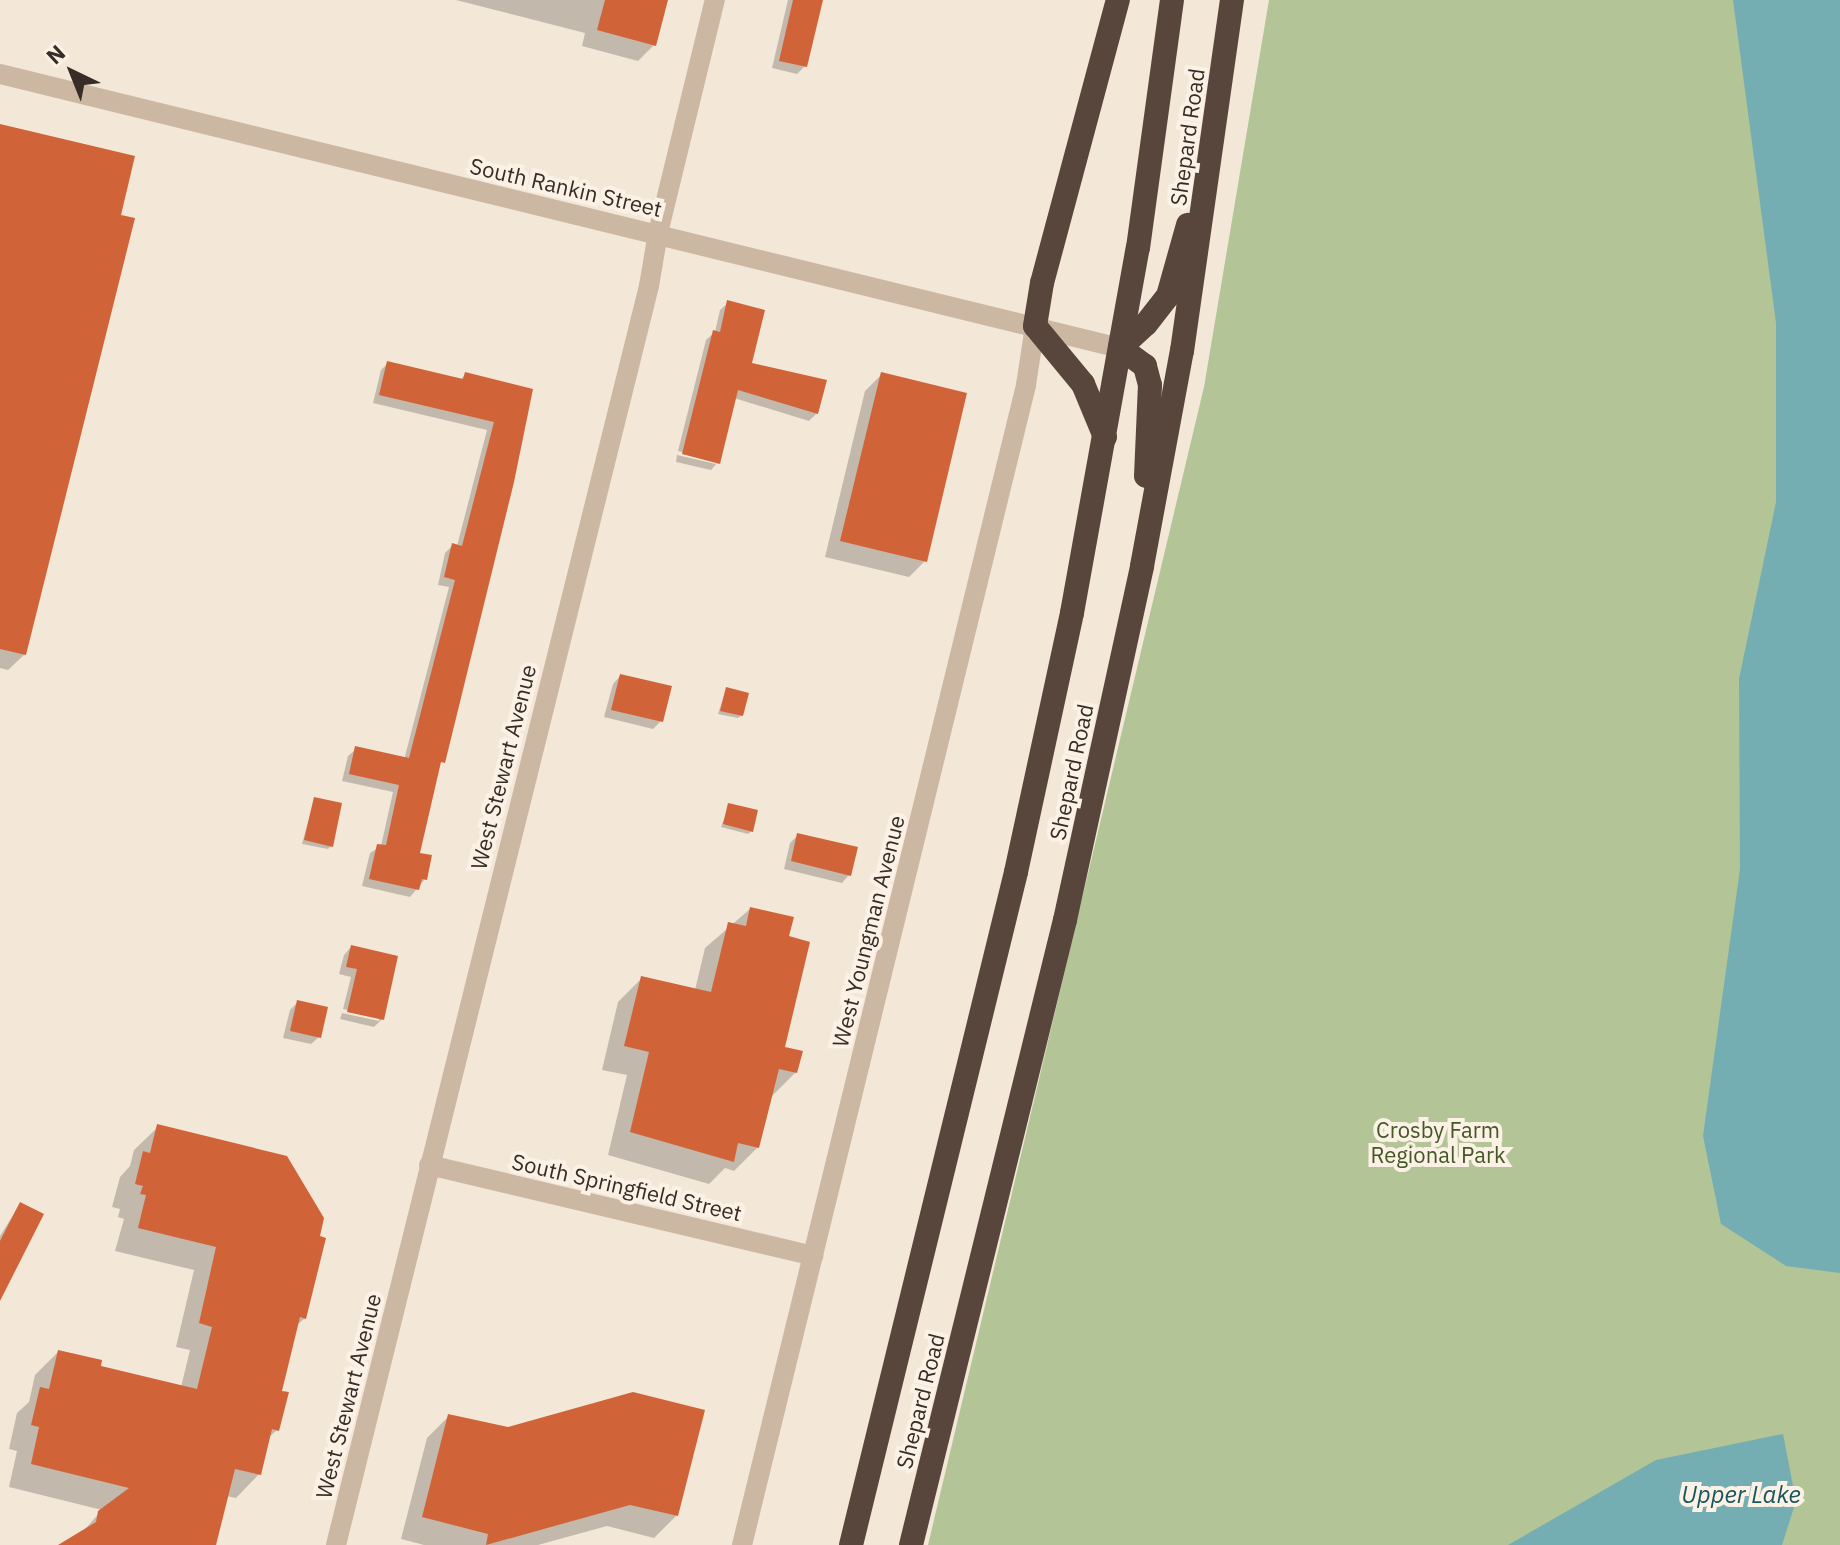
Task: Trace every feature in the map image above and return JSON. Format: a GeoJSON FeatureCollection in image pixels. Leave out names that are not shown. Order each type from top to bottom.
{"type":"FeatureCollection","features":[{"type":"Feature","properties":{"kind":"highway"},"geometry":{"type":"LineString","coordinates":[[1105,437],[1083,384],[1035,326],[1042,283],[1118,0]]}},
{"type":"Feature","properties":{"kind":"highway","name":"Shepard Road"},"geometry":{"type":"LineString","coordinates":[[851,1545],[1016,872],[1069,628],[1138,248],[1172,0]]}},
{"type":"Feature","properties":{"kind":"highway","name":"Shepard Road"},"geometry":{"type":"LineString","coordinates":[[911,1545],[1065,920],[1142,566],[1182,351],[1232,0]]}},
{"type":"Feature","properties":{"kind":"highway"},"geometry":{"type":"LineString","coordinates":[[1142,566],[1150,385],[1145,366],[1120,348],[1146,324],[1168,296],[1215,125]]}},
{"type":"Feature","properties":{"kind":"street","name":"West Stewart Avenue"},"geometry":{"type":"LineString","coordinates":[[336,1545],[649,286],[658,233],[715,0]]}},
{"type":"Feature","properties":{"kind":"street","name":"South Rankin Street"},"geometry":{"type":"LineString","coordinates":[[0,74],[1120,348]]}},
{"type":"Feature","properties":{"kind":"street","name":"West Youngman Avenue"},"geometry":{"type":"LineString","coordinates":[[742,1545],[1026,385],[1035,326]]}},
{"type":"Feature","properties":{"kind":"street","name":"South Springfield Street"},"geometry":{"type":"LineString","coordinates":[[429,1165],[813,1256]]}},
{"type":"Feature","properties":{"kind":"green space","name":"Crosby Farm Regional Park"},"geometry":{"type":"Polygon","coordinates":[[[1269,0],[1840,0],[1840,1545],[928,1545],[1204,387],[1269,0]]]}},
{"type":"Feature","properties":{"kind":"water"},"geometry":{"type":"Polygon","coordinates":[[[1733,0],[1840,0],[1840,1273],[1786,1266],[1721,1224],[1703,1136],[1740,869],[1739,679],[1776,502],[1776,323],[1733,0]]]}},
{"type":"Feature","properties":{"kind":"water","name":"Upper Lake"},"geometry":{"type":"Polygon","coordinates":[[[1783,1434],[1796,1501],[1782,1545],[1508,1545],[1656,1460],[1783,1434]]]}},
{"type":"Feature","properties":{"kind":"building"},"geometry":{"type":"Polygon","coordinates":[[[605,0],[668,0],[656,46],[597,30],[605,0]]]}},
{"type":"Feature","properties":{"kind":"building"},"geometry":{"type":"Polygon","coordinates":[[[793,0],[823,0],[807,67],[779,61],[793,0]]]}},
{"type":"Feature","properties":{"kind":"building"},"geometry":{"type":"Polygon","coordinates":[[[0,124],[135,156],[121,215],[135,218],[26,655],[0,649],[0,124]]]}},
{"type":"Feature","properties":{"kind":"building"},"geometry":{"type":"Polygon","coordinates":[[[727,300],[765,310],[752,363],[827,380],[818,414],[738,390],[720,464],[682,454],[713,330],[720,332],[727,300]]]}},
{"type":"Feature","properties":{"kind":"building"},"geometry":{"type":"Polygon","coordinates":[[[387,361],[463,379],[465,372],[533,389],[514,482],[420,853],[432,855],[427,880],[422,879],[419,890],[369,879],[377,844],[386,845],[399,785],[349,774],[355,746],[409,758],[455,580],[444,577],[452,543],[462,546],[494,422],[379,395],[387,361]]]}},
{"type":"Feature","properties":{"kind":"building"},"geometry":{"type":"Polygon","coordinates":[[[881,372],[967,393],[927,562],[840,541],[881,372]]]}},
{"type":"Feature","properties":{"kind":"building"},"geometry":{"type":"Polygon","coordinates":[[[620,674],[672,686],[663,722],[611,710],[620,674]]]}},
{"type":"Feature","properties":{"kind":"building"},"geometry":{"type":"Polygon","coordinates":[[[726,687],[749,693],[743,716],[720,711],[726,687]]]}},
{"type":"Feature","properties":{"kind":"building"},"geometry":{"type":"Polygon","coordinates":[[[314,797],[342,803],[333,847],[304,840],[314,797]]]}},
{"type":"Feature","properties":{"kind":"building"},"geometry":{"type":"Polygon","coordinates":[[[728,803],[758,810],[753,832],[723,824],[728,803]]]}},
{"type":"Feature","properties":{"kind":"building"},"geometry":{"type":"Polygon","coordinates":[[[797,833],[858,847],[851,876],[791,861],[797,833]]]}},
{"type":"Feature","properties":{"kind":"building"},"geometry":{"type":"Polygon","coordinates":[[[750,907],[794,917],[789,936],[810,942],[785,1047],[803,1051],[797,1073],[779,1069],[759,1148],[738,1143],[734,1162],[630,1132],[649,1052],[624,1046],[641,976],[711,992],[728,922],[746,926],[750,907]]]}},
{"type":"Feature","properties":{"kind":"building"},"geometry":{"type":"Polygon","coordinates":[[[351,945],[398,956],[384,1020],[347,1012],[357,969],[346,967],[351,945]]]}},
{"type":"Feature","properties":{"kind":"building"},"geometry":{"type":"Polygon","coordinates":[[[297,1000],[328,1007],[321,1038],[290,1031],[297,1000]]]}},
{"type":"Feature","properties":{"kind":"building"},"geometry":{"type":"Polygon","coordinates":[[[157,1124],[287,1156],[324,1218],[320,1236],[326,1238],[306,1319],[300,1317],[282,1391],[289,1392],[279,1431],[272,1429],[261,1475],[235,1469],[216,1545],[58,1545],[96,1522],[98,1511],[129,1488],[31,1464],[39,1427],[31,1425],[40,1387],[49,1389],[58,1350],[102,1360],[101,1366],[197,1389],[212,1327],[199,1323],[216,1247],[138,1228],[146,1195],[140,1194],[143,1186],[135,1184],[143,1151],[150,1153],[157,1124]]]}},
{"type":"Feature","properties":{"kind":"building"},"geometry":{"type":"Polygon","coordinates":[[[20,1202],[44,1214],[0,1301],[0,1241],[20,1202]]]}},
{"type":"Feature","properties":{"kind":"building"},"geometry":{"type":"Polygon","coordinates":[[[633,1392],[705,1410],[678,1516],[630,1505],[486,1545],[488,1534],[422,1517],[448,1414],[508,1427],[633,1392]]]}}]}
